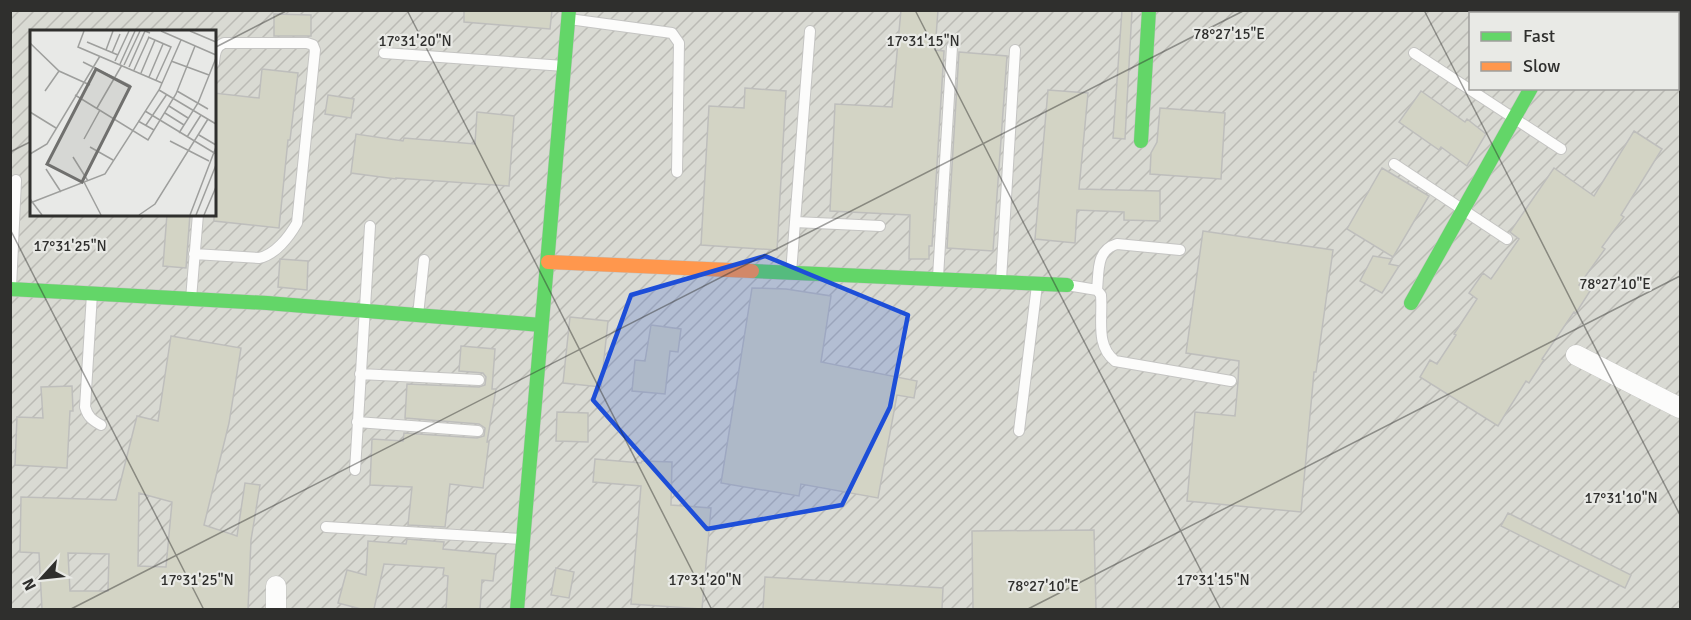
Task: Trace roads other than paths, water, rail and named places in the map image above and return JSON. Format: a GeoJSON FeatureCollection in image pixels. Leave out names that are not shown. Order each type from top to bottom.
{"type":"FeatureCollection","features":[{"type":"Feature","properties":{"kind":"street"},"geometry":{"type":"LineString","coordinates":[[1141,141],[1149,10]]}},
{"type":"Feature","properties":{"kind":"street"},"geometry":{"type":"LineString","coordinates":[[517,609],[569,15]]}},
{"type":"Feature","properties":{"kind":"street"},"geometry":{"type":"LineString","coordinates":[[1411,303],[1530,90]]}},
{"type":"Feature","properties":{"kind":"street"},"geometry":{"type":"LineString","coordinates":[[548,262],[1066,285]]}},
{"type":"Feature","properties":{"kind":"street"},"geometry":{"type":"LineString","coordinates":[[11,289],[191,299],[541,325]]}},
{"type":"Feature","properties":{"kind":"street"},"geometry":{"type":"LineString","coordinates":[[1576,355],[1680,408]]}},
{"type":"Feature","properties":{"kind":"street"},"geometry":{"type":"LineString","coordinates":[[276,586],[276,609]]}},
{"type":"Feature","properties":{"kind":"lane"},"geometry":{"type":"LineString","coordinates":[[569,15],[672,33],[676,37],[679,44],[677,172]]}},
{"type":"Feature","properties":{"kind":"lane"},"geometry":{"type":"LineString","coordinates":[[791,273],[810,31]]}},
{"type":"Feature","properties":{"kind":"lane"},"geometry":{"type":"LineString","coordinates":[[194,254],[258,258],[267,256],[291,235],[297,223],[315,50],[307,43],[224,43],[219,45],[216,51]]}},
{"type":"Feature","properties":{"kind":"lane"},"geometry":{"type":"LineString","coordinates":[[938,280],[951,46]]}},
{"type":"Feature","properties":{"kind":"lane"},"geometry":{"type":"LineString","coordinates":[[1000,283],[1015,50]]}},
{"type":"Feature","properties":{"kind":"lane"},"geometry":{"type":"LineString","coordinates":[[384,53],[565,66]]}},
{"type":"Feature","properties":{"kind":"lane"},"geometry":{"type":"LineString","coordinates":[[1414,53],[1469,88]]}},
{"type":"Feature","properties":{"kind":"lane"},"geometry":{"type":"LineString","coordinates":[[1472,90],[1561,149]]}},
{"type":"Feature","properties":{"kind":"lane"},"geometry":{"type":"LineString","coordinates":[[1394,164],[1507,239]]}},
{"type":"Feature","properties":{"kind":"lane"},"geometry":{"type":"LineString","coordinates":[[11,289],[16,180]]}},
{"type":"Feature","properties":{"kind":"lane"},"geometry":{"type":"LineString","coordinates":[[191,299],[198,216]]}},
{"type":"Feature","properties":{"kind":"lane"},"geometry":{"type":"LineString","coordinates":[[795,222],[880,226]]}},
{"type":"Feature","properties":{"kind":"lane"},"geometry":{"type":"LineString","coordinates":[[355,470],[370,226]]}},
{"type":"Feature","properties":{"kind":"lane"},"geometry":{"type":"LineString","coordinates":[[1180,250],[1117,244],[1108,247],[1102,255],[1097,290],[1101,296],[1103,346],[1107,355],[1115,361],[1231,381]]}},
{"type":"Feature","properties":{"kind":"lane"},"geometry":{"type":"LineString","coordinates":[[418,316],[424,260]]}},
{"type":"Feature","properties":{"kind":"lane"},"geometry":{"type":"LineString","coordinates":[[1019,431],[1038,285]]}},
{"type":"Feature","properties":{"kind":"lane"},"geometry":{"type":"LineString","coordinates":[[1066,285],[1097,290]]}},
{"type":"Feature","properties":{"kind":"lane"},"geometry":{"type":"LineString","coordinates":[[93,293],[85,407],[93,421],[101,425]]}},
{"type":"Feature","properties":{"kind":"lane"},"geometry":{"type":"LineString","coordinates":[[360,374],[479,380]]}},
{"type":"Feature","properties":{"kind":"lane"},"geometry":{"type":"LineString","coordinates":[[357,422],[478,431]]}},
{"type":"Feature","properties":{"kind":"lane"},"geometry":{"type":"LineString","coordinates":[[326,527],[522,539]]}}]}
